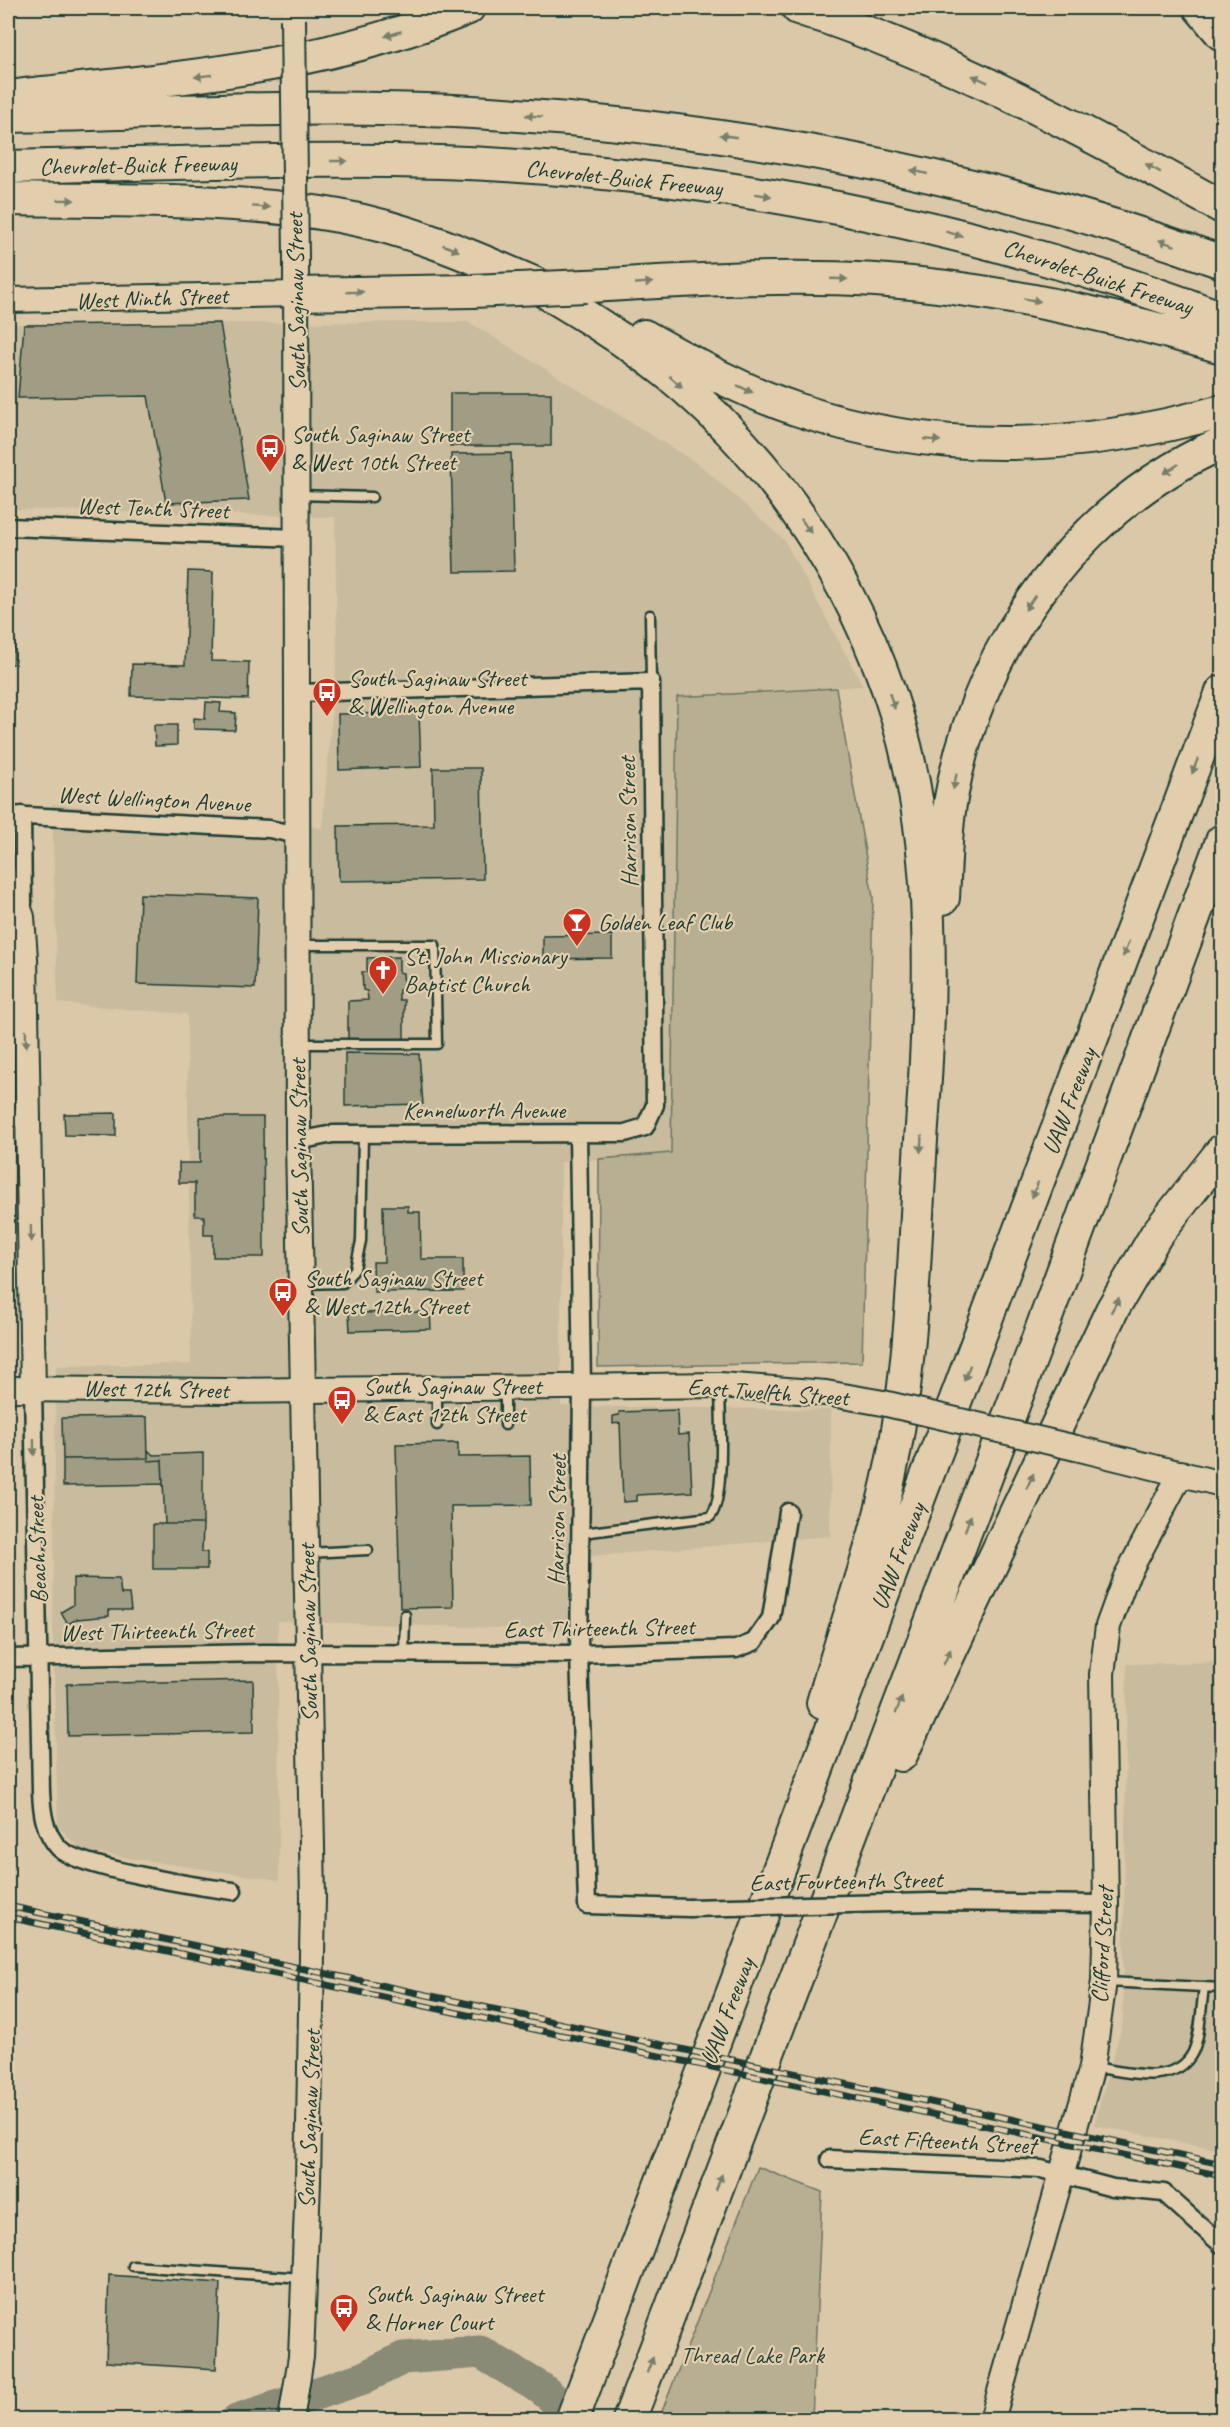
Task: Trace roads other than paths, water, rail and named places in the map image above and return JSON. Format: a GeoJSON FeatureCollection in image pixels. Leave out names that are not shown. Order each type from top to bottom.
{"type":"FeatureCollection","features":[{"type":"Feature","properties":{"kind":"highway"},"geometry":{"type":"LineString","coordinates":[[8,97],[182,79],[264,67],[373,40],[468,8]]}},
{"type":"Feature","properties":{"kind":"highway"},"geometry":{"type":"LineString","coordinates":[[798,8],[896,43],[1000,88],[1086,131],[1222,207]]}},
{"type":"Feature","properties":{"kind":"highway"},"geometry":{"type":"LineString","coordinates":[[1200,8],[1222,34]]}},
{"type":"Feature","properties":{"kind":"highway"},"geometry":{"type":"LineString","coordinates":[[8,116],[372,109],[533,115],[639,125],[786,145],[957,181],[1117,226],[1222,262]]}},
{"type":"Feature","properties":{"kind":"highway","name":"Chevrolet-Buick Freeway"},"geometry":{"type":"LineString","coordinates":[[8,167],[273,162],[441,162],[577,171],[694,184],[798,201],[942,231],[1101,275],[1222,318]]}},
{"type":"Feature","properties":{"kind":"highway"},"geometry":{"type":"LineString","coordinates":[[8,199],[229,205],[321,213],[413,234],[523,279],[609,318],[758,394],[831,420],[888,433],[965,443],[1034,443],[1219,422]]}},
{"type":"Feature","properties":{"kind":"highway"},"geometry":{"type":"LineString","coordinates":[[296,294],[472,291],[761,278],[831,278],[909,283],[1036,301],[1222,347]]}},
{"type":"Feature","properties":{"kind":"highway"},"geometry":{"type":"LineString","coordinates":[[523,279],[636,350],[668,374],[729,430],[792,506],[854,606],[871,645],[898,721],[917,805],[928,929],[924,1102],[908,1344],[896,1444],[868,1562],[843,1633],[755,1937]]}},
{"type":"Feature","properties":{"kind":"highway"},"geometry":{"type":"LineString","coordinates":[[924,1102],[939,969],[951,799],[967,731],[993,669],[1008,638],[1040,588],[1088,534],[1152,482],[1219,422]]}},
{"type":"Feature","properties":{"kind":"highway","name":"UAW Freeway"},"geometry":{"type":"LineString","coordinates":[[576,2408],[1222,692]]}},
{"type":"Feature","properties":{"kind":"highway"},"geometry":{"type":"LineString","coordinates":[[629,2420],[1038,1339],[1222,841]]}},
{"type":"Feature","properties":{"kind":"highway"},"geometry":{"type":"LineString","coordinates":[[797,1976],[1096,1340],[1156,1235],[1222,1151]]}},
{"type":"Feature","properties":{"kind":"highway"},"geometry":{"type":"LineString","coordinates":[[1156,1235],[1222,1162]]}},
{"type":"Feature","properties":{"kind":"street","name":"South Saginaw Street"},"geometry":{"type":"LineString","coordinates":[[291,2420],[301,2357],[313,1907],[298,1141],[299,693],[292,13]]}},
{"type":"Feature","properties":{"kind":"street","name":"West Ninth Street"},"geometry":{"type":"LineString","coordinates":[[8,300],[296,294]]}},
{"type":"Feature","properties":{"kind":"street","name":"West Tenth Street"},"geometry":{"type":"LineString","coordinates":[[8,527],[297,538]]}},
{"type":"Feature","properties":{"kind":"street"},"geometry":{"type":"LineString","coordinates":[[299,693],[651,682]]}},
{"type":"Feature","properties":{"kind":"street","name":"Harrison Street"},"geometry":{"type":"LineString","coordinates":[[651,682],[655,1105]]}},
{"type":"Feature","properties":{"kind":"street","name":"West Wellington Avenue"},"geometry":{"type":"LineString","coordinates":[[15,815],[269,829],[298,835]]}},
{"type":"Feature","properties":{"kind":"street","name":"Beach Street"},"geometry":{"type":"LineString","coordinates":[[15,815],[23,924],[17,1011],[18,1118],[33,1389],[43,1817],[49,1835],[58,1848],[80,1860],[187,1884],[233,1891]]}},
{"type":"Feature","properties":{"kind":"street","name":"Beach Street"},"geometry":{"type":"LineString","coordinates":[[8,879],[19,904],[23,924]]}},
{"type":"Feature","properties":{"kind":"street","name":"Kennelworth Avenue"},"geometry":{"type":"LineString","coordinates":[[298,1141],[333,1134],[625,1132],[645,1127],[655,1105]]}},
{"type":"Feature","properties":{"kind":"street","name":"Harrison Street"},"geometry":{"type":"LineString","coordinates":[[578,1134],[582,1386],[579,1654],[587,1905]]}},
{"type":"Feature","properties":{"kind":"street","name":"East Twelfth Street"},"geometry":{"type":"LineString","coordinates":[[304,1389],[720,1385],[826,1393],[1076,1448],[1222,1484]]}},
{"type":"Feature","properties":{"kind":"street","name":"West 12th Street"},"geometry":{"type":"LineString","coordinates":[[8,1389],[304,1389]]}},
{"type":"Feature","properties":{"kind":"street","name":"Clifford Street"},"geometry":{"type":"LineString","coordinates":[[992,2420],[1092,2067],[1104,1981],[1106,1904],[1101,1674],[1103,1648],[1118,1596],[1181,1473]]}},
{"type":"Feature","properties":{"kind":"street","name":"East Thirteenth Street"},"geometry":{"type":"LineString","coordinates":[[308,1654],[579,1654],[736,1649],[754,1642],[771,1618],[788,1512]]}},
{"type":"Feature","properties":{"kind":"street","name":"West Thirteenth Street"},"geometry":{"type":"LineString","coordinates":[[8,1658],[308,1654]]}},
{"type":"Feature","properties":{"kind":"street","name":"East Fourteenth Street"},"geometry":{"type":"LineString","coordinates":[[587,1905],[689,1908],[932,1902],[1106,1904]]}},
{"type":"Feature","properties":{"kind":"street","name":"East Fifteenth Street"},"geometry":{"type":"LineString","coordinates":[[830,2159],[1041,2169],[1113,2188],[1164,2193],[1222,2244]]}},
{"type":"Feature","properties":{"kind":"lane"},"geometry":{"type":"LineString","coordinates":[[297,495],[372,497]]}},
{"type":"Feature","properties":{"kind":"lane"},"geometry":{"type":"LineString","coordinates":[[650,615],[651,682]]}},
{"type":"Feature","properties":{"kind":"lane"},"geometry":{"type":"LineString","coordinates":[[298,945],[435,945],[437,1044],[298,1044]]}},
{"type":"Feature","properties":{"kind":"lane"},"geometry":{"type":"LineString","coordinates":[[301,1284],[343,1283],[355,1269],[361,1241],[363,1134]]}},
{"type":"Feature","properties":{"kind":"lane"},"geometry":{"type":"LineString","coordinates":[[582,1533],[710,1517],[716,1511],[720,1485],[720,1385]]}},
{"type":"Feature","properties":{"kind":"lane"},"geometry":{"type":"LineString","coordinates":[[437,1388],[437,1425]]}},
{"type":"Feature","properties":{"kind":"lane"},"geometry":{"type":"LineString","coordinates":[[505,1388],[505,1425]]}},
{"type":"Feature","properties":{"kind":"lane"},"geometry":{"type":"LineString","coordinates":[[306,1553],[368,1550]]}},
{"type":"Feature","properties":{"kind":"lane"},"geometry":{"type":"LineString","coordinates":[[404,1654],[405,1614]]}},
{"type":"Feature","properties":{"kind":"lane"},"geometry":{"type":"LineString","coordinates":[[1104,1981],[1222,1988]]}},
{"type":"Feature","properties":{"kind":"lane"},"geometry":{"type":"LineString","coordinates":[[1092,2067],[1133,2073],[1166,2074],[1185,2064],[1194,2050],[1204,1987]]}},
{"type":"Feature","properties":{"kind":"lane"},"geometry":{"type":"LineString","coordinates":[[133,2265],[304,2278]]}},
{"type":"Feature","properties":{"kind":"waterway"},"geometry":{"type":"LineString","coordinates":[[237,2420],[363,2378],[403,2358],[480,2352],[542,2389],[578,2420]]}},
{"type":"Feature","properties":{"kind":"railway"},"geometry":{"type":"LineString","coordinates":[[8,1906],[1222,2164]]}},
{"type":"Feature","properties":{"kind":"railway"},"geometry":{"type":"LineString","coordinates":[[8,1917],[1222,2176]]}},
{"type":"Feature","properties":{"kind":"place","name":"South Saginaw Street & West 10th Street"},"geometry":{"type":"Point","coordinates":[270,474]}},
{"type":"Feature","properties":{"kind":"place","name":"South Saginaw Street & Wellington Avenue"},"geometry":{"type":"Point","coordinates":[327,718]}},
{"type":"Feature","properties":{"kind":"place","name":"Golden Leaf Club"},"geometry":{"type":"Point","coordinates":[577,948]}},
{"type":"Feature","properties":{"kind":"place","name":"St. John Missionary Baptist Church"},"geometry":{"type":"Point","coordinates":[383,996]}},
{"type":"Feature","properties":{"kind":"place","name":"South Saginaw Street & West 12th Street"},"geometry":{"type":"Point","coordinates":[283,1318]}},
{"type":"Feature","properties":{"kind":"place","name":"South Saginaw Street & East 12th Street"},"geometry":{"type":"Point","coordinates":[342,1426]}},
{"type":"Feature","properties":{"kind":"place","name":"South Saginaw Street & Horner Court"},"geometry":{"type":"Point","coordinates":[344,2334]}},
{"type":"Feature","properties":{"kind":"park label","name":"Thread Lake Park"},"geometry":{"type":"Point","coordinates":[752,2355]}}]}
